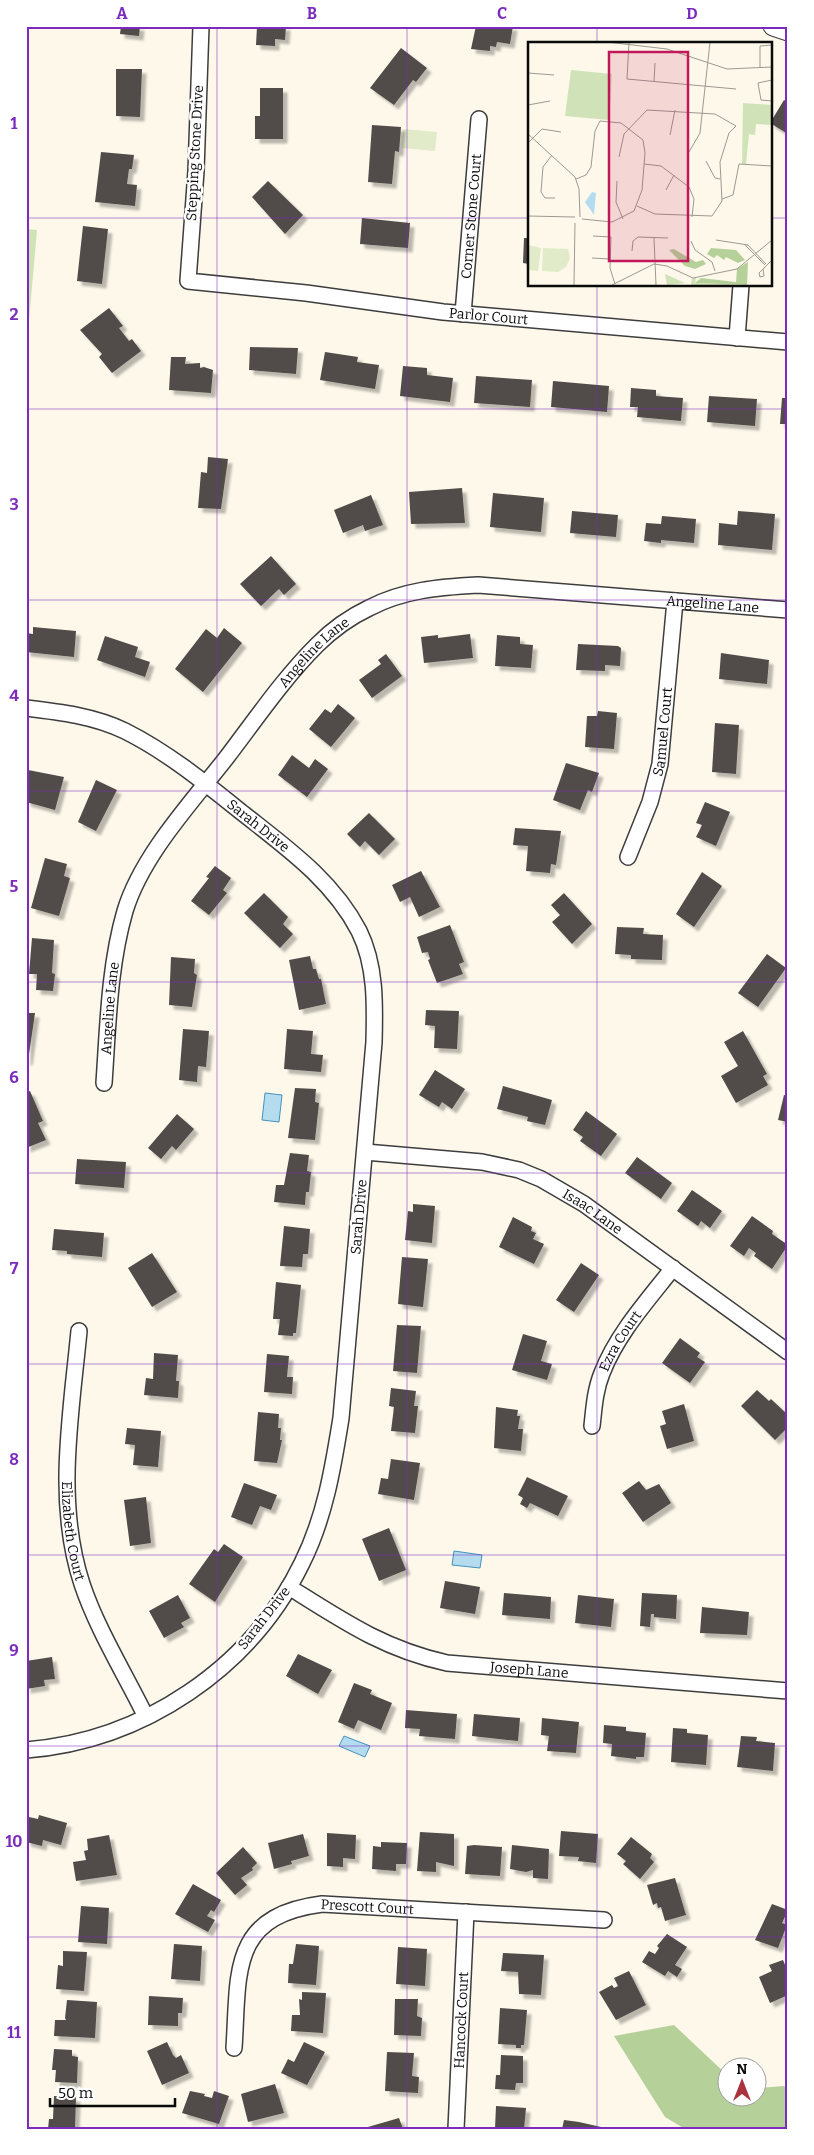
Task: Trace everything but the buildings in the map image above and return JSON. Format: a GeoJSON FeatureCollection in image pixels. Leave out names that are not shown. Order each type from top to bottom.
{"type":"FeatureCollection","features":[{"type":"Feature","properties":{"kind":"street","name":"Stepping Stone Drive"},"geometry":{"type":"LineString","coordinates":[[188,281],[196,171],[201,26]]}},
{"type":"Feature","properties":{"kind":"street"},"geometry":{"type":"LineString","coordinates":[[773,26],[788,32]]}},
{"type":"Feature","properties":{"kind":"street","name":"Corner Stone Court"},"geometry":{"type":"LineString","coordinates":[[463,314],[479,118]]}},
{"type":"Feature","properties":{"kind":"street","name":"Parlor Court"},"geometry":{"type":"LineString","coordinates":[[188,281],[306,293],[463,314],[788,342]]}},
{"type":"Feature","properties":{"kind":"street"},"geometry":{"type":"LineString","coordinates":[[737,338],[741,286]]}},
{"type":"Feature","properties":{"kind":"street","name":"Angeline Lane"},"geometry":{"type":"LineString","coordinates":[[104,1082],[117,946],[126,910],[135,886],[160,843],[292,673],[317,645],[347,621],[391,598],[428,588],[478,585],[788,610]]}},
{"type":"Feature","properties":{"kind":"street","name":"Samuel Court"},"geometry":{"type":"LineString","coordinates":[[628,857],[650,802],[660,764],[675,600]]}},
{"type":"Feature","properties":{"kind":"street","name":"Sarah Drive"},"geometry":{"type":"LineString","coordinates":[[26,708],[64,713],[101,722],[124,731],[157,749],[206,784],[316,873],[348,911],[359,932],[371,967],[375,1004],[374,1042],[341,1418],[331,1480],[321,1516],[302,1562],[289,1587],[254,1635],[228,1662],[199,1686],[146,1717],[122,1728],[86,1739],[26,1750]]}},
{"type":"Feature","properties":{"kind":"street","name":"Isaac Lane"},"geometry":{"type":"LineString","coordinates":[[364,1152],[482,1162],[519,1170],[541,1179],[584,1204],[788,1352]]}},
{"type":"Feature","properties":{"kind":"street","name":"Ezra Court"},"geometry":{"type":"LineString","coordinates":[[592,1426],[594,1399],[613,1350],[673,1268]]}},
{"type":"Feature","properties":{"kind":"street","name":"Elizabeth Court"},"geometry":{"type":"LineString","coordinates":[[79,1331],[66,1484],[72,1547],[82,1584],[92,1608],[146,1717]]}},
{"type":"Feature","properties":{"kind":"street","name":"Joseph Lane"},"geometry":{"type":"LineString","coordinates":[[289,1587],[364,1634],[387,1645],[439,1661],[482,1667],[788,1691]]}},
{"type":"Feature","properties":{"kind":"street","name":"Prescott Court"},"geometry":{"type":"LineString","coordinates":[[234,2048],[242,1958],[254,1936],[273,1918],[296,1908],[322,1904],[604,1920]]}},
{"type":"Feature","properties":{"kind":"street","name":"Hancock Court"},"geometry":{"type":"LineString","coordinates":[[456,2129],[466,1912]]}},
{"type":"Feature","properties":{"kind":"green space"},"geometry":{"type":"Polygon","coordinates":[[[403,129],[437,132],[435,151],[402,148],[403,129]]]}},
{"type":"Feature","properties":{"kind":"green space"},"geometry":{"type":"Polygon","coordinates":[[[26,229],[37,230],[26,356],[26,229]]]}},
{"type":"Feature","properties":{"kind":"green space"},"geometry":{"type":"Polygon","coordinates":[[[674,2025],[716,2065],[716,2108],[766,2108],[766,2087],[784,2086],[788,2089],[788,2129],[685,2129],[665,2117],[614,2036],[674,2025]]]}},
{"type":"Feature","properties":{"kind":"water"},"geometry":{"type":"Polygon","coordinates":[[[265,1093],[282,1095],[279,1122],[262,1120],[265,1093]]]}},
{"type":"Feature","properties":{"kind":"water"},"geometry":{"type":"Polygon","coordinates":[[[454,1551],[482,1555],[480,1568],[452,1565],[454,1551]]]}},
{"type":"Feature","properties":{"kind":"water"},"geometry":{"type":"Polygon","coordinates":[[[344,1736],[370,1746],[365,1757],[339,1746],[344,1736]]]}}]}
